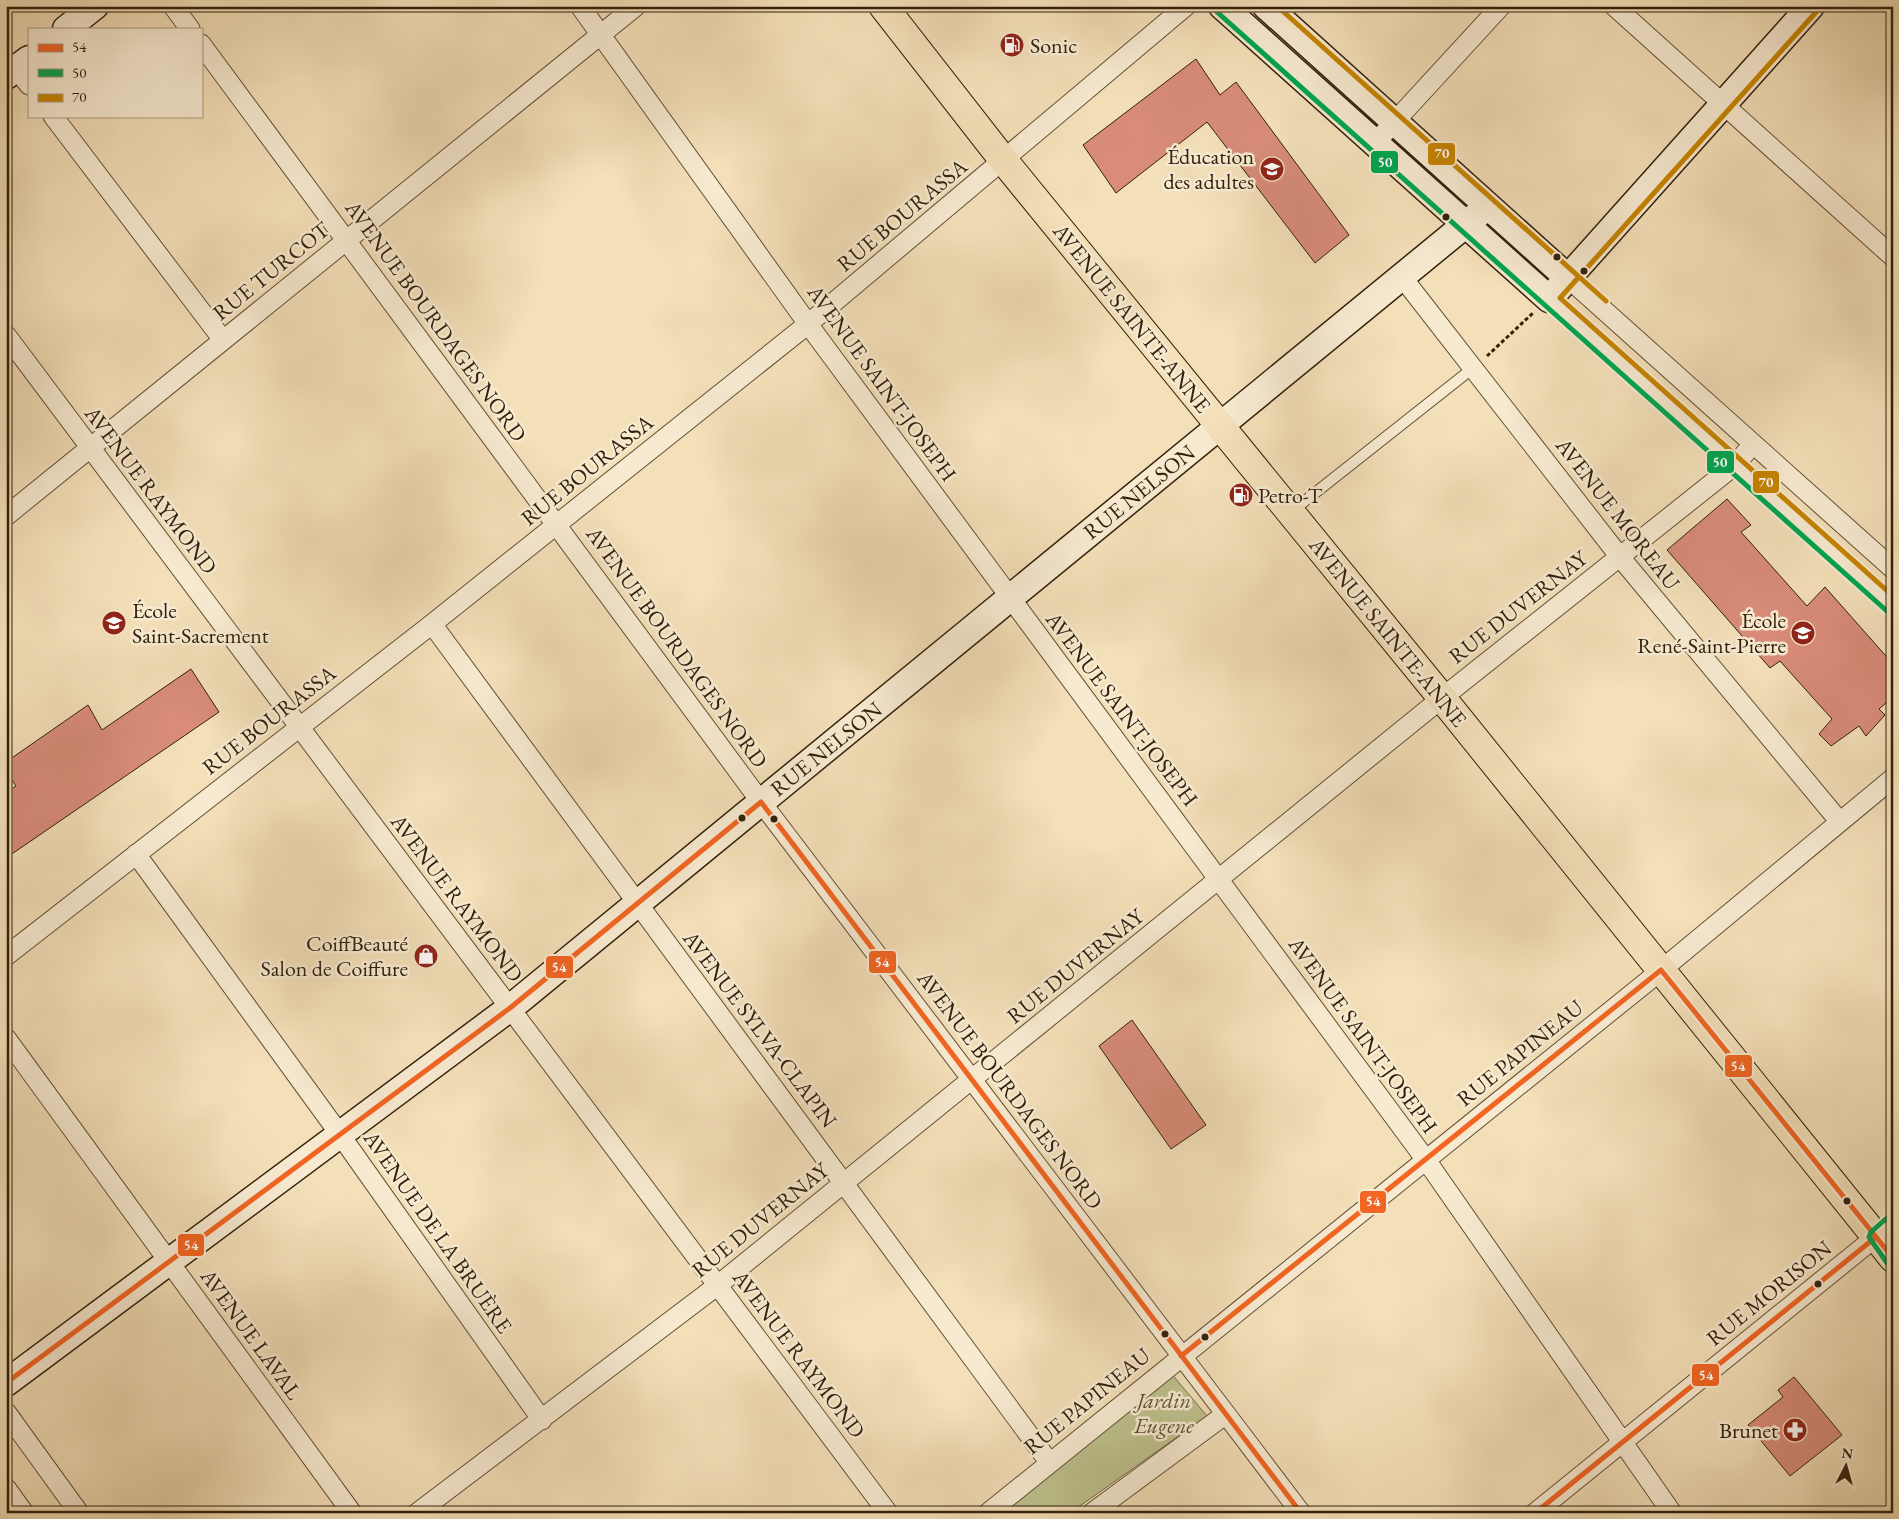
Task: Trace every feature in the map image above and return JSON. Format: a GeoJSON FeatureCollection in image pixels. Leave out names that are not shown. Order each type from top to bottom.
{"type":"FeatureCollection","features":[{"type":"Feature","properties":{"kind":"main road","name":"AVENUE SAINTE-ANNE"},"geometry":{"type":"LineString","coordinates":[[883,6],[1004,161],[1661,970],[1884,1230],[1893,1258]]}},
{"type":"Feature","properties":{"kind":"street"},"geometry":{"type":"LineString","coordinates":[[67,28],[95,6]]}},
{"type":"Feature","properties":{"kind":"street"},"geometry":{"type":"LineString","coordinates":[[174,6],[189,28]]}},
{"type":"Feature","properties":{"kind":"street","name":"AVENUE SAINT-JOSEPH"},"geometry":{"type":"LineString","coordinates":[[580,6],[808,324],[1426,1160],[1622,1444],[1672,1513]]}},
{"type":"Feature","properties":{"kind":"street","name":"RUE TURCOT"},"geometry":{"type":"LineString","coordinates":[[6,516],[636,6]]}},
{"type":"Feature","properties":{"kind":"street","name":"RUE BOURASSA"},"geometry":{"type":"LineString","coordinates":[[6,956],[432,624],[808,324],[1186,6]]}},
{"type":"Feature","properties":{"kind":"street"},"geometry":{"type":"LineString","coordinates":[[1222,6],[1465,224],[1544,304],[1735,465],[1893,606]]}},
{"type":"Feature","properties":{"kind":"street"},"geometry":{"type":"LineString","coordinates":[[1266,6],[1893,569]]}},
{"type":"Feature","properties":{"kind":"street"},"geometry":{"type":"LineString","coordinates":[[1375,143],[1500,6]]}},
{"type":"Feature","properties":{"kind":"street"},"geometry":{"type":"LineString","coordinates":[[1614,6],[1893,257]]}},
{"type":"Feature","properties":{"kind":"street"},"geometry":{"type":"LineString","coordinates":[[1544,304],[1811,6]]}},
{"type":"Feature","properties":{"kind":"street","name":"AVENUE BOURDAGES NORD"},"geometry":{"type":"LineString","coordinates":[[202,45],[761,802],[1301,1513]]}},
{"type":"Feature","properties":{"kind":"street"},"geometry":{"type":"LineString","coordinates":[[55,118],[223,340]]}},
{"type":"Feature","properties":{"kind":"street","name":"RUE NELSON"},"geometry":{"type":"LineString","coordinates":[[6,1383],[341,1136],[510,1008],[1488,206]]}},
{"type":"Feature","properties":{"kind":"street","name":"AVENUE MOREAU"},"geometry":{"type":"LineString","coordinates":[[1402,277],[1620,557],[1840,822]]}},
{"type":"Feature","properties":{"kind":"street","name":"AVENUE RAYMOND"},"geometry":{"type":"LineString","coordinates":[[6,336],[888,1513]]}},
{"type":"Feature","properties":{"kind":"street","name":"RUE DUVERNAY"},"geometry":{"type":"LineString","coordinates":[[417,1513],[718,1285],[1442,698],[1735,465],[1753,444]]}},
{"type":"Feature","properties":{"kind":"street","name":"AVENUE SYLVA-CLAPIN"},"geometry":{"type":"LineString","coordinates":[[432,624],[1049,1462]]}},
{"type":"Feature","properties":{"kind":"street","name":"RUE PAPINEAU"},"geometry":{"type":"LineString","coordinates":[[988,1513],[1661,970],[1893,778]]}},
{"type":"Feature","properties":{"kind":"street","name":"AVENUE DE LA BRUÈRE"},"geometry":{"type":"LineString","coordinates":[[136,854],[341,1136],[542,1420]]}},
{"type":"Feature","properties":{"kind":"street","name":"AVENUE LAVAL"},"geometry":{"type":"LineString","coordinates":[[6,1038],[352,1513]]}},
{"type":"Feature","properties":{"kind":"street","name":"RUE MORISON"},"geometry":{"type":"LineString","coordinates":[[1535,1513],[1884,1230]]}},
{"type":"Feature","properties":{"kind":"street"},"geometry":{"type":"LineString","coordinates":[[6,1412],[80,1513]]}},
{"type":"Feature","properties":{"kind":"street"},"geometry":{"type":"LineString","coordinates":[[1092,1513],[1226,1414]]}},
{"type":"Feature","properties":{"kind":"street"},"geometry":{"type":"LineString","coordinates":[[6,1488],[24,1513]]}},
{"type":"Feature","properties":{"kind":"lane"},"geometry":{"type":"LineString","coordinates":[[1290,512],[1473,368]]}},
{"type":"Feature","properties":{"kind":"path"},"geometry":{"type":"LineString","coordinates":[[1473,368],[1544,304]]}},
{"type":"Feature","properties":{"kind":"green space","name":"Jardin Eugene"},"geometry":{"type":"Polygon","coordinates":[[[1170,1372],[1207,1416],[1070,1513],[1000,1513],[1170,1372]]]}},
{"type":"Feature","properties":{"kind":"building","name":"Éducation des adultes"},"geometry":{"type":"Polygon","coordinates":[[[1196,59],[1220,95],[1236,82],[1349,235],[1315,263],[1207,122],[1116,193],[1083,145],[1196,59]]]}},
{"type":"Feature","properties":{"kind":"building","name":"École René-Saint-Pierre"},"geometry":{"type":"Polygon","coordinates":[[[1727,499],[1751,525],[1741,532],[1807,606],[1825,587],[1893,664],[1893,697],[1879,709],[1885,715],[1866,736],[1859,726],[1831,746],[1819,734],[1832,719],[1780,661],[1770,668],[1667,550],[1727,499]]]}},
{"type":"Feature","properties":{"kind":"building"},"geometry":{"type":"Polygon","coordinates":[[[191,669],[219,712],[6,858],[6,793],[16,786],[6,771],[6,762],[88,705],[102,730],[191,669]]]}},
{"type":"Feature","properties":{"kind":"building"},"geometry":{"type":"Polygon","coordinates":[[[1132,1020],[1206,1125],[1171,1149],[1099,1046],[1132,1020]]]}},
{"type":"Feature","properties":{"kind":"building","name":"Brunet"},"geometry":{"type":"Polygon","coordinates":[[[1794,1377],[1842,1435],[1790,1476],[1748,1425],[1783,1397],[1778,1390],[1794,1377]]]}},
{"type":"Feature","properties":{"kind":"transit line","name":"70"},"geometry":{"type":"LineString","coordinates":[[1277,6],[1606,301]]}},
{"type":"Feature","properties":{"kind":"transit line","name":"70"},"geometry":{"type":"LineString","coordinates":[[1817,11],[1560,298],[1893,596]]}},
{"type":"Feature","properties":{"kind":"transit line","name":"50"},"geometry":{"type":"LineString","coordinates":[[1217,12],[1888,612]]}},
{"type":"Feature","properties":{"kind":"transit line","name":"54"},"geometry":{"type":"LineString","coordinates":[[6,1383],[510,1008],[761,802],[1301,1513]]}},
{"type":"Feature","properties":{"kind":"transit line","name":"54"},"geometry":{"type":"LineString","coordinates":[[1181,1356],[1661,970],[1893,1258]]}},
{"type":"Feature","properties":{"kind":"transit line","name":"50"},"geometry":{"type":"LineString","coordinates":[[1887,1263],[1869,1237],[1871,1232],[1888,1217]]}},
{"type":"Feature","properties":{"kind":"transit line","name":"54"},"geometry":{"type":"LineString","coordinates":[[1535,1513],[1876,1237]]}},
{"type":"Feature","properties":{"kind":"place","name":"Sonic"},"geometry":{"type":"Point","coordinates":[1012,45]}},
{"type":"Feature","properties":{"kind":"place","name":"Éducation des adultes"},"geometry":{"type":"Point","coordinates":[1272,169]}},
{"type":"Feature","properties":{"kind":"place","name":"Petro-T"},"geometry":{"type":"Point","coordinates":[1241,495]}},
{"type":"Feature","properties":{"kind":"place","name":"École Saint-Sacrement"},"geometry":{"type":"Point","coordinates":[114,623]}},
{"type":"Feature","properties":{"kind":"place","name":"École René-Saint-Pierre"},"geometry":{"type":"Point","coordinates":[1803,633]}},
{"type":"Feature","properties":{"kind":"place","name":"CoiffBeauté Salon de Coiffure"},"geometry":{"type":"Point","coordinates":[426,956]}},
{"type":"Feature","properties":{"kind":"place","name":"Brunet"},"geometry":{"type":"Point","coordinates":[1795,1430]}}]}
